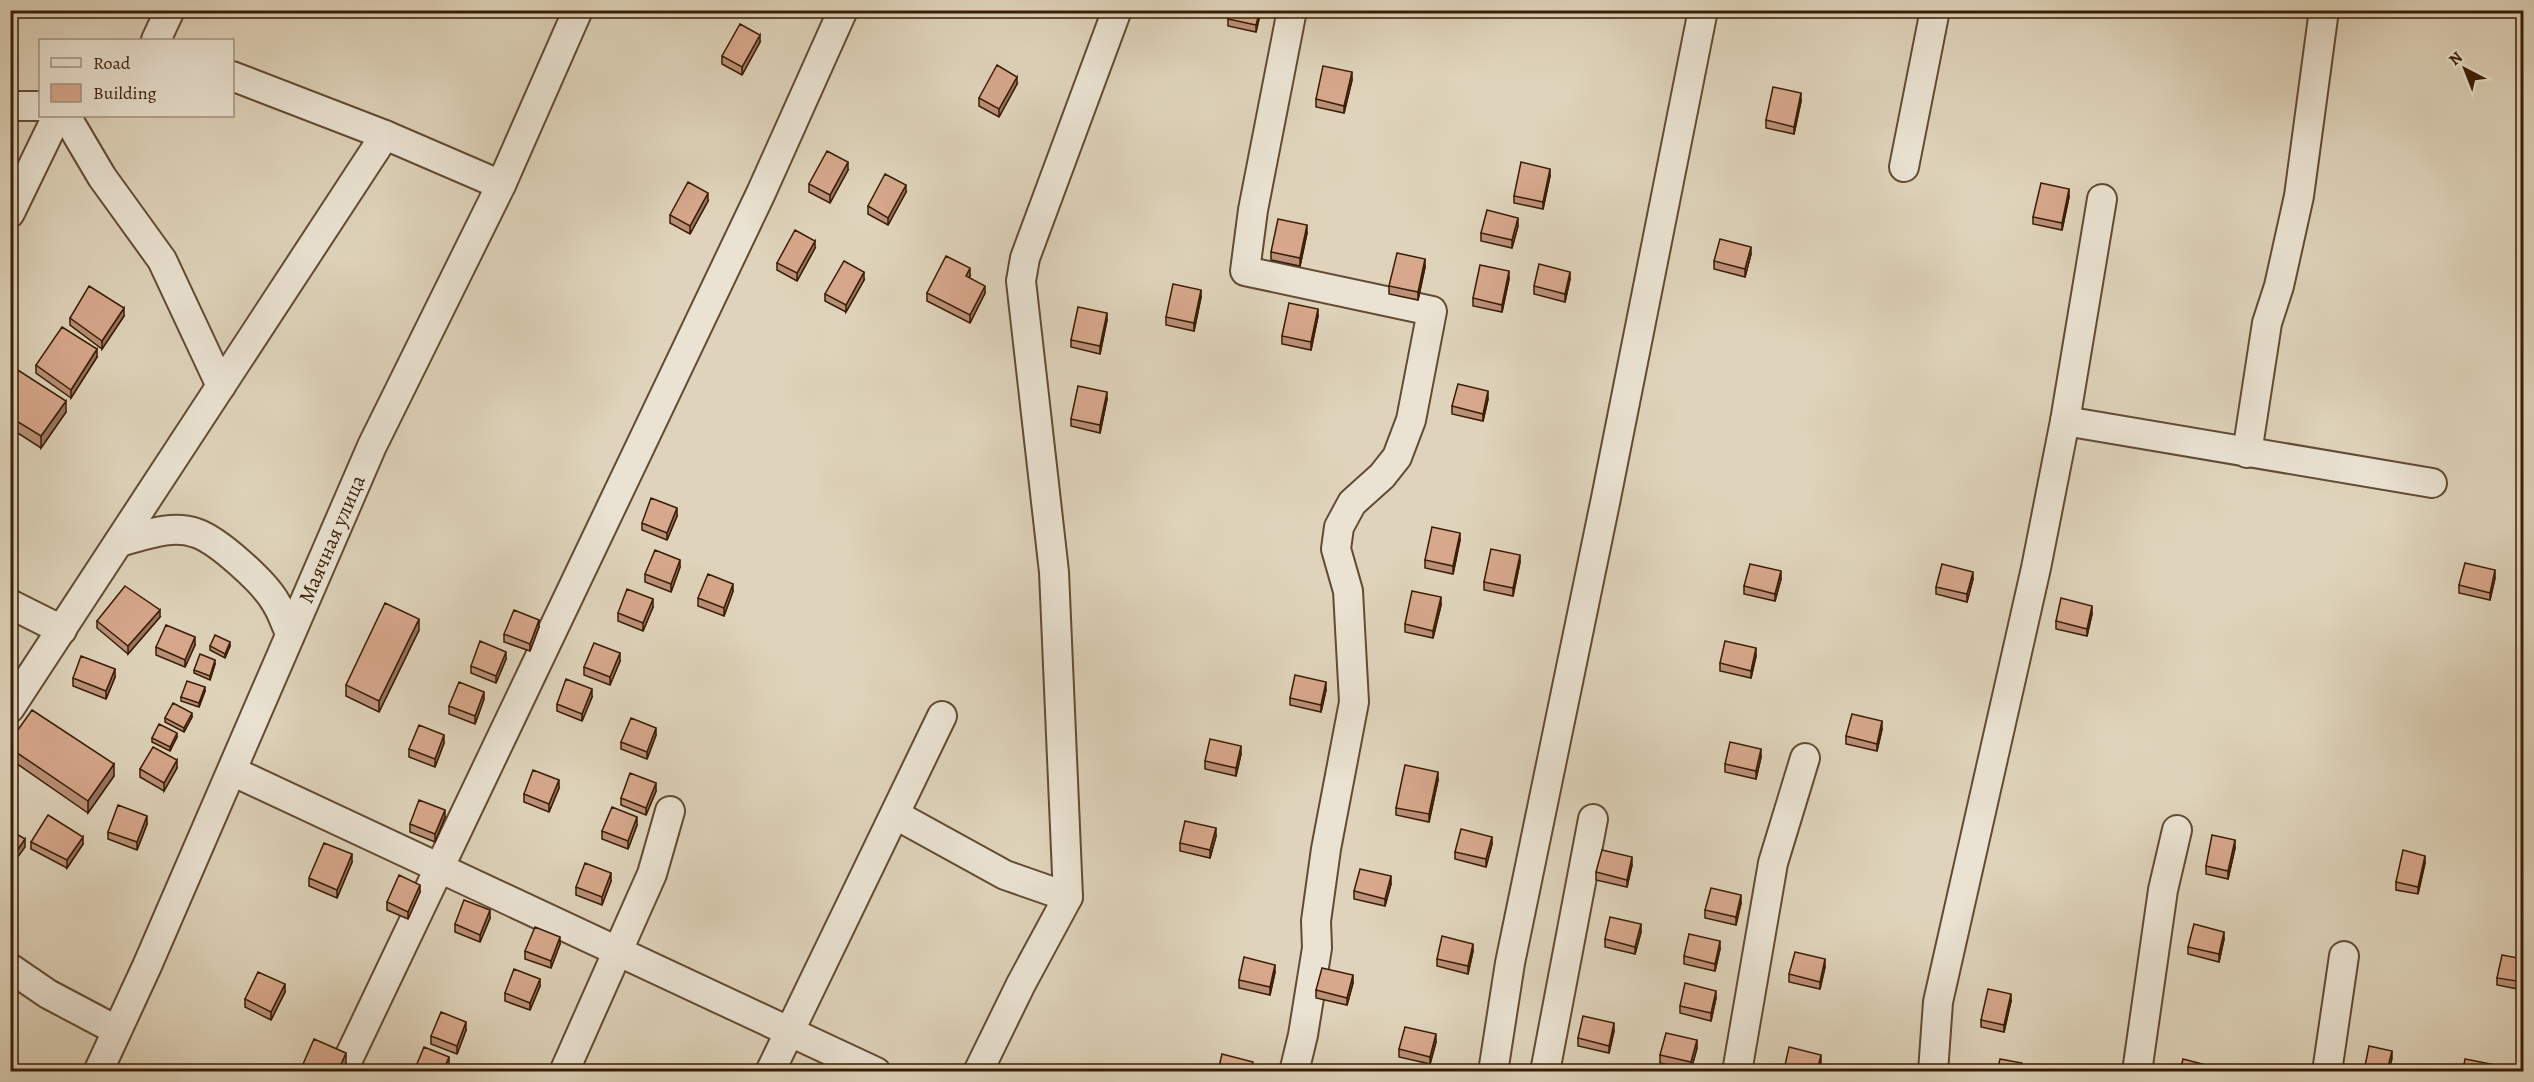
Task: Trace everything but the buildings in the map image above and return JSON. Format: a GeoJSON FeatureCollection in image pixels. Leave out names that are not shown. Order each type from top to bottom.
{"type":"FeatureCollection","features":[{"type":"Feature","properties":{"kind":"street"},"geometry":{"type":"LineString","coordinates":[[156,39],[170,10]]}},
{"type":"Feature","properties":{"kind":"street","name":"Маячная улица"},"geometry":{"type":"LineString","coordinates":[[98,1071],[147,966],[372,446],[501,185],[578,10]]}},
{"type":"Feature","properties":{"kind":"street"},"geometry":{"type":"LineString","coordinates":[[342,1071],[761,193],[843,10]]}},
{"type":"Feature","properties":{"kind":"street"},"geometry":{"type":"LineString","coordinates":[[978,1071],[1068,897],[1054,572],[1021,281],[1025,258],[1117,10]]}},
{"type":"Feature","properties":{"kind":"street"},"geometry":{"type":"LineString","coordinates":[[1292,10],[1253,210],[1245,271],[1432,311],[1411,420],[1397,457],[1382,476],[1352,503],[1339,527],[1336,549],[1348,591],[1354,702],[1326,849],[1316,921],[1317,948],[1303,1035],[1294,1071]]}},
{"type":"Feature","properties":{"kind":"street"},"geometry":{"type":"LineString","coordinates":[[1494,1071],[1510,963],[1703,10]]}},
{"type":"Feature","properties":{"kind":"street"},"geometry":{"type":"LineString","coordinates":[[1904,167],[1935,10]]}},
{"type":"Feature","properties":{"kind":"street"},"geometry":{"type":"LineString","coordinates":[[2247,453],[2267,323],[2279,286],[2299,196],[2324,10]]}},
{"type":"Feature","properties":{"kind":"street"},"geometry":{"type":"LineString","coordinates":[[234,77],[384,135],[501,185]]}},
{"type":"Feature","properties":{"kind":"street"},"geometry":{"type":"LineString","coordinates":[[10,106],[39,106]]}},
{"type":"Feature","properties":{"kind":"street"},"geometry":{"type":"LineString","coordinates":[[10,213],[57,117]]}},
{"type":"Feature","properties":{"kind":"street"},"geometry":{"type":"LineString","coordinates":[[67,117],[102,177],[162,260],[221,386]]}},
{"type":"Feature","properties":{"kind":"street"},"geometry":{"type":"LineString","coordinates":[[10,708],[384,135]]}},
{"type":"Feature","properties":{"kind":"street"},"geometry":{"type":"LineString","coordinates":[[1933,1071],[1938,1002],[2036,568],[2065,421],[2102,199]]}},
{"type":"Feature","properties":{"kind":"street"},"geometry":{"type":"LineString","coordinates":[[2065,421],[2432,483]]}},
{"type":"Feature","properties":{"kind":"street"},"geometry":{"type":"LineString","coordinates":[[119,542],[165,530],[196,533],[230,554],[258,581],[276,601],[290,633]]}},
{"type":"Feature","properties":{"kind":"street"},"geometry":{"type":"LineString","coordinates":[[10,604],[62,630]]}},
{"type":"Feature","properties":{"kind":"street"},"geometry":{"type":"LineString","coordinates":[[770,1071],[942,717]]}},
{"type":"Feature","properties":{"kind":"street"},"geometry":{"type":"LineString","coordinates":[[1737,1071],[1773,863],[1805,758]]}},
{"type":"Feature","properties":{"kind":"street"},"geometry":{"type":"LineString","coordinates":[[232,771],[876,1071]]}},
{"type":"Feature","properties":{"kind":"street"},"geometry":{"type":"LineString","coordinates":[[564,1071],[652,874],[670,811]]}},
{"type":"Feature","properties":{"kind":"street"},"geometry":{"type":"LineString","coordinates":[[896,815],[1005,875],[1068,897]]}},
{"type":"Feature","properties":{"kind":"street"},"geometry":{"type":"LineString","coordinates":[[1545,1071],[1593,819]]}},
{"type":"Feature","properties":{"kind":"street"},"geometry":{"type":"LineString","coordinates":[[2137,1071],[2163,890],[2177,830]]}},
{"type":"Feature","properties":{"kind":"street"},"geometry":{"type":"LineString","coordinates":[[2327,1071],[2344,956]]}},
{"type":"Feature","properties":{"kind":"street"},"geometry":{"type":"LineString","coordinates":[[10,968],[48,994],[116,1030]]}}]}
